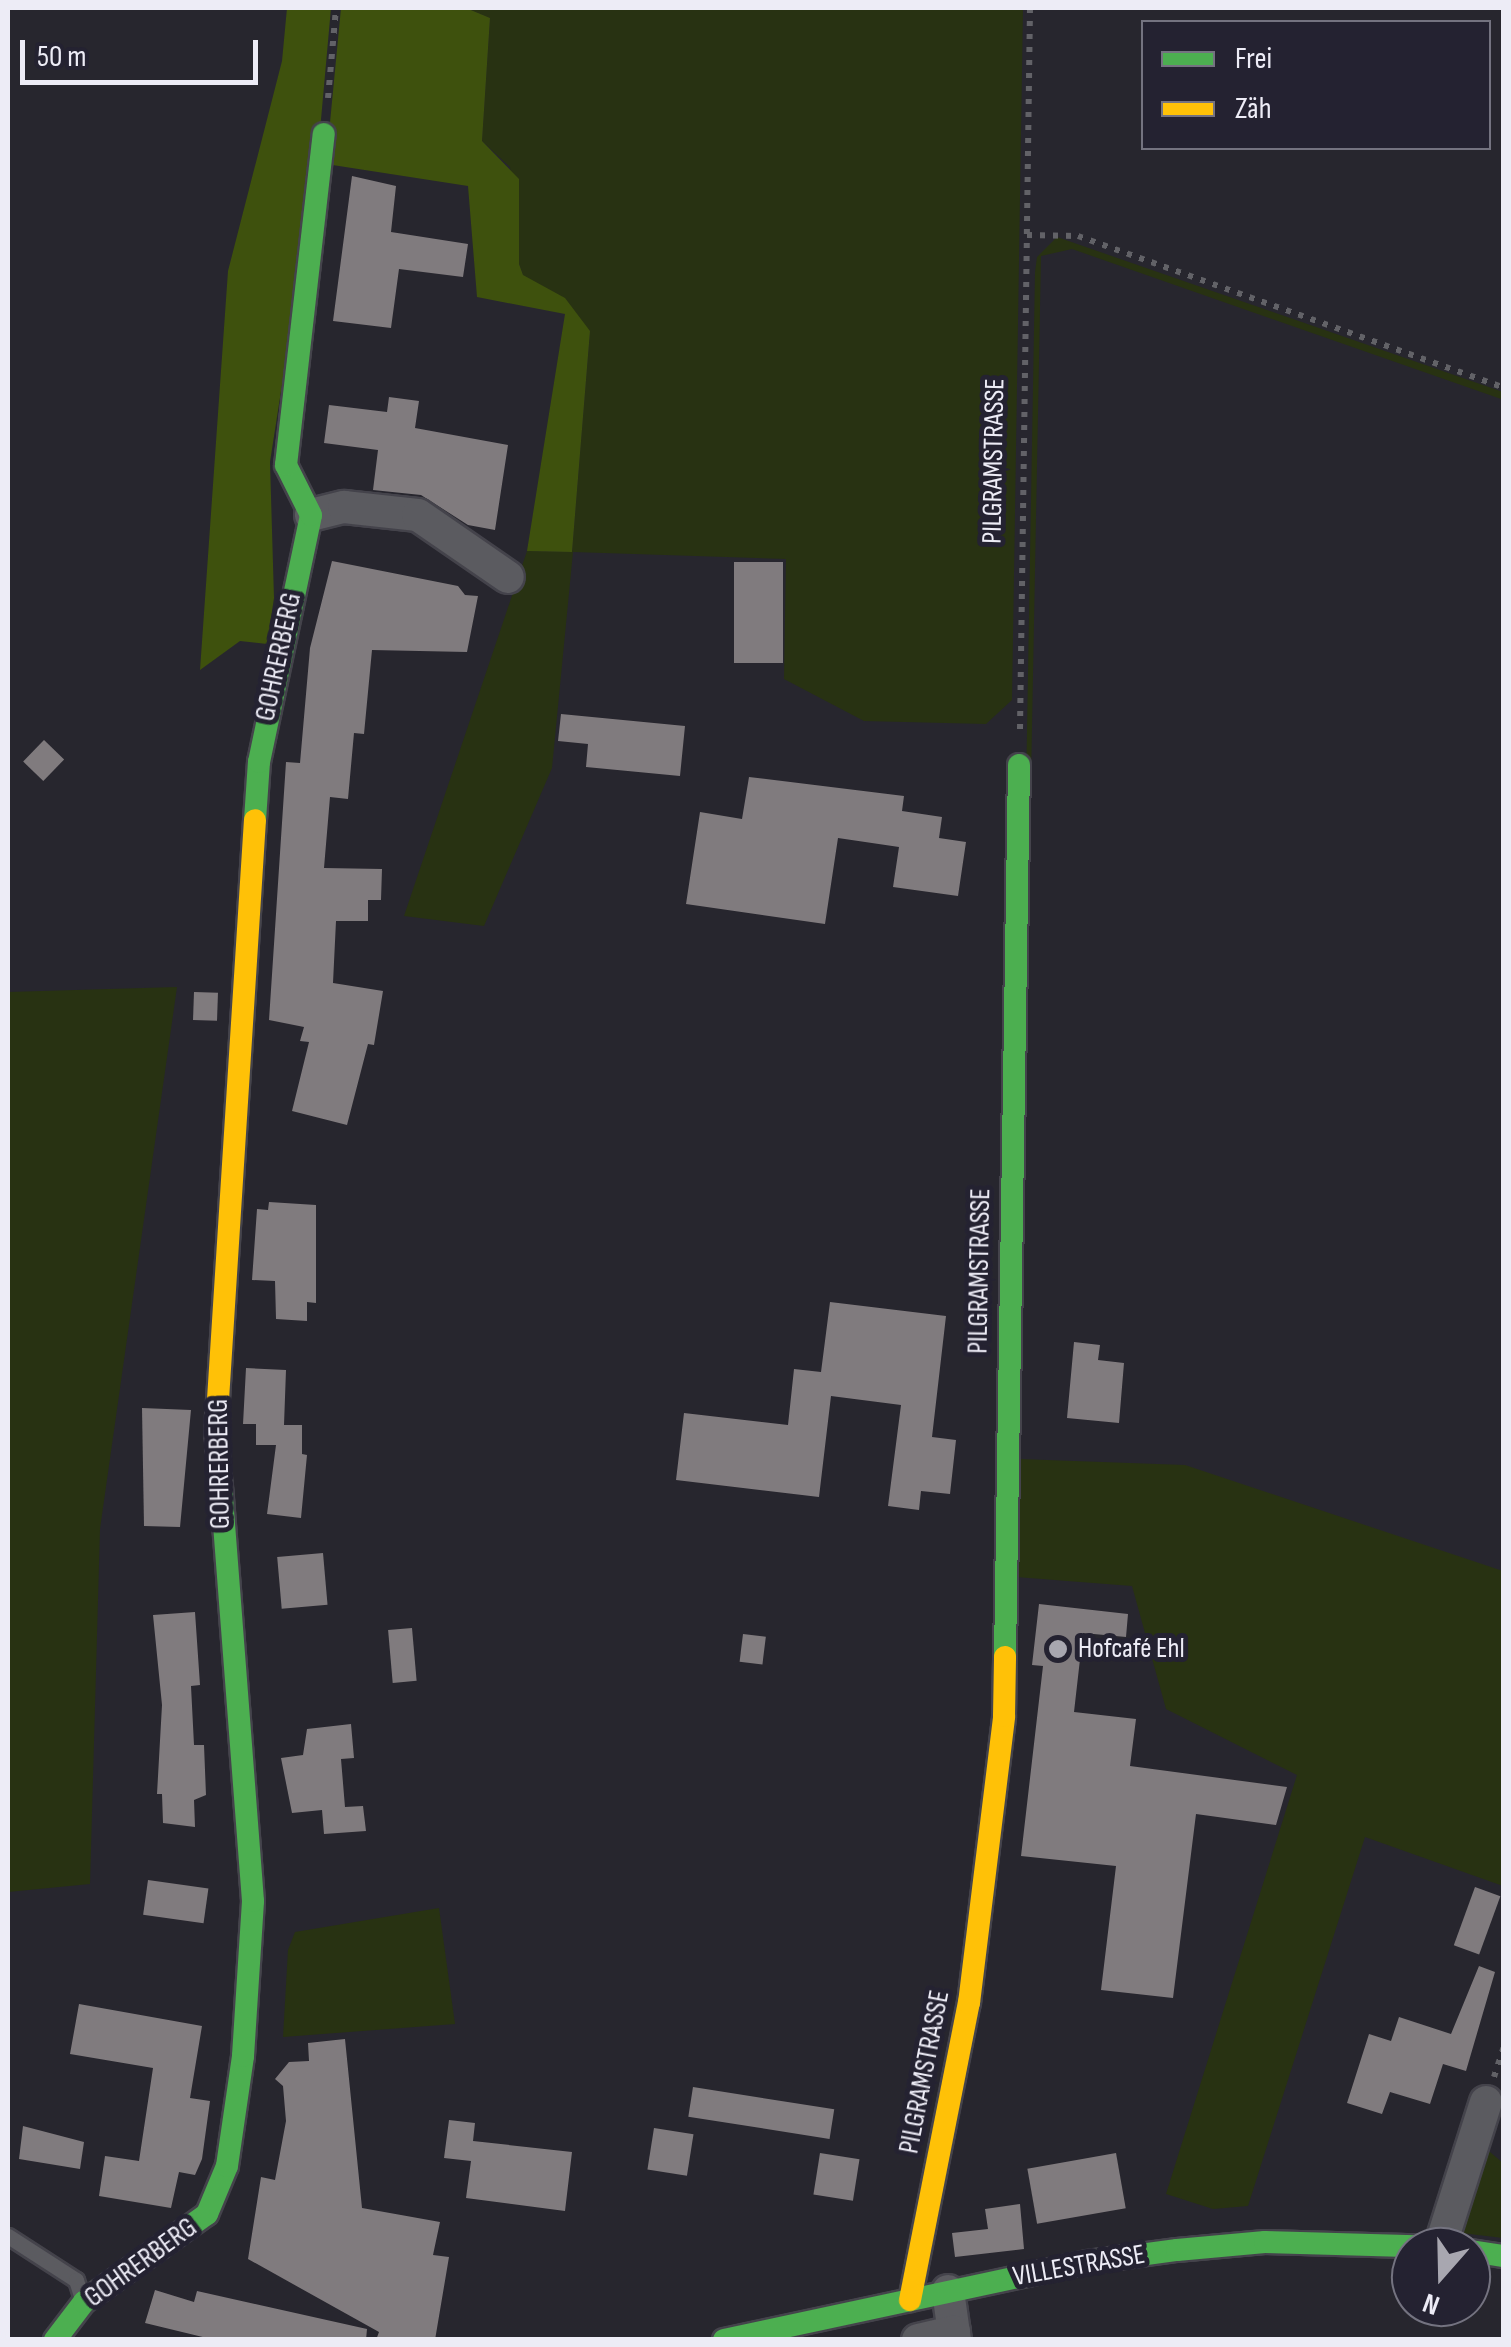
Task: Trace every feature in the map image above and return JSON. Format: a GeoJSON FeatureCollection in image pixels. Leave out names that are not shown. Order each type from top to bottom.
{"type":"FeatureCollection","features":[{"type":"Feature","properties":{"kind":"street"},"geometry":{"type":"LineString","coordinates":[[324,134],[286,464],[311,514],[344,508],[418,515],[508,577]]}},
{"type":"Feature","properties":{"kind":"street","name":"GOHRERBERG"},"geometry":{"type":"LineString","coordinates":[[55,2340],[84,2302],[208,2214],[227,2166],[240,2074],[253,1901],[216,1431],[259,762],[311,514]]}},
{"type":"Feature","properties":{"kind":"street","name":"PILGRAMSTRASSE"},"geometry":{"type":"LineString","coordinates":[[910,2300],[969,2003],[1004,1716],[1019,765]]}},
{"type":"Feature","properties":{"kind":"street","name":"VILLESTRASSE"},"geometry":{"type":"LineString","coordinates":[[1447,2227],[1486,2102]]}},
{"type":"Feature","properties":{"kind":"street","name":"VILLESTRASSE"},"geometry":{"type":"LineString","coordinates":[[724,2340],[846,2326],[910,2300],[1088,2262],[1212,2246],[1346,2241],[1391,2244]]}},
{"type":"Feature","properties":{"kind":"street"},"geometry":{"type":"LineString","coordinates":[[918,2340],[955,2336],[948,2291]]}},
{"type":"Feature","properties":{"kind":"lane"},"geometry":{"type":"LineString","coordinates":[[8,2236],[76,2280],[84,2302]]}},
{"type":"Feature","properties":{"kind":"path"},"geometry":{"type":"LineString","coordinates":[[324,134],[336,8]]}},
{"type":"Feature","properties":{"kind":"path","name":"PILGRAMSTRASSE"},"geometry":{"type":"LineString","coordinates":[[1019,765],[1030,8]]}},
{"type":"Feature","properties":{"kind":"path"},"geometry":{"type":"LineString","coordinates":[[1027,235],[1078,236],[1504,388]]}},
{"type":"Feature","properties":{"kind":"green space"},"geometry":{"type":"Polygon","coordinates":[[[287,8],[331,8],[318,153],[270,462],[274,598],[267,644],[240,641],[200,670],[228,271],[282,61],[287,8]]]}},
{"type":"Feature","properties":{"kind":"green space"},"geometry":{"type":"Polygon","coordinates":[[[341,8],[466,8],[490,18],[482,141],[519,179],[519,264],[523,275],[565,298],[590,331],[572,552],[527,551],[565,314],[477,297],[468,186],[326,164],[341,8]]]}},
{"type":"Feature","properties":{"kind":"green space"},"geometry":{"type":"Polygon","coordinates":[[[466,8],[1023,8],[1012,700],[986,724],[864,721],[784,679],[786,559],[573,552],[552,768],[484,926],[404,916],[527,551],[572,552],[590,331],[523,275],[510,167],[482,141],[490,18],[466,8]]]}},
{"type":"Feature","properties":{"kind":"green space"},"geometry":{"type":"Polygon","coordinates":[[[1057,237],[1503,392],[1504,400],[1072,249],[1041,256],[1022,1250],[1018,1248],[1035,272],[1037,257],[1057,237]]]}},
{"type":"Feature","properties":{"kind":"green space"},"geometry":{"type":"Polygon","coordinates":[[[177,987],[100,1529],[90,1884],[8,1892],[8,992],[177,987]]]}},
{"type":"Feature","properties":{"kind":"green space"},"geometry":{"type":"Polygon","coordinates":[[[1019,1459],[1185,1465],[1503,1571],[1503,1886],[1365,1837],[1248,2206],[1213,2209],[1166,2194],[1297,1775],[1166,1709],[1132,1586],[1015,1577],[1019,1459]]]}},
{"type":"Feature","properties":{"kind":"green space"},"geometry":{"type":"Polygon","coordinates":[[[439,1908],[455,2024],[283,2037],[288,1950],[295,1932],[439,1908]]]}},
{"type":"Feature","properties":{"kind":"green space"},"geometry":{"type":"Polygon","coordinates":[[[1484,2147],[1503,2163],[1503,2238],[1491,2237],[1491,2227],[1455,2227],[1484,2147]]]}},
{"type":"Feature","properties":{"kind":"building"},"geometry":{"type":"Polygon","coordinates":[[[352,176],[396,186],[391,232],[468,244],[463,277],[399,269],[391,328],[333,321],[352,176]]]}},
{"type":"Feature","properties":{"kind":"building"},"geometry":{"type":"Polygon","coordinates":[[[389,397],[419,401],[415,428],[508,445],[495,530],[468,525],[421,495],[373,490],[378,450],[324,443],[329,405],[387,412],[389,397]]]}},
{"type":"Feature","properties":{"kind":"building"},"geometry":{"type":"Polygon","coordinates":[[[332,561],[458,586],[465,595],[478,596],[467,652],[372,650],[364,734],[354,733],[348,799],[330,797],[324,868],[382,869],[381,900],[368,900],[368,921],[336,921],[333,983],[383,991],[374,1045],[368,1044],[347,1125],[292,1111],[309,1042],[300,1041],[304,1027],[269,1020],[286,762],[300,763],[310,648],[332,561]]]}},
{"type":"Feature","properties":{"kind":"building"},"geometry":{"type":"Polygon","coordinates":[[[734,562],[783,562],[783,663],[734,663],[734,562]]]}},
{"type":"Feature","properties":{"kind":"building"},"geometry":{"type":"Polygon","coordinates":[[[561,714],[685,726],[680,776],[586,767],[588,744],[558,741],[561,714]]]}},
{"type":"Feature","properties":{"kind":"building"},"geometry":{"type":"Polygon","coordinates":[[[44,740],[64,759],[43,781],[23,762],[44,740]]]}},
{"type":"Feature","properties":{"kind":"building"},"geometry":{"type":"Polygon","coordinates":[[[749,777],[904,796],[902,811],[942,817],[939,838],[966,842],[958,896],[893,887],[899,847],[838,838],[825,924],[686,904],[700,812],[742,819],[749,777]]]}},
{"type":"Feature","properties":{"kind":"building"},"geometry":{"type":"Polygon","coordinates":[[[194,992],[218,993],[217,1021],[193,1020],[194,992]]]}},
{"type":"Feature","properties":{"kind":"building"},"geometry":{"type":"Polygon","coordinates":[[[269,1202],[316,1205],[316,1303],[307,1302],[307,1321],[276,1319],[275,1281],[252,1280],[257,1209],[268,1210],[269,1202]]]}},
{"type":"Feature","properties":{"kind":"building"},"geometry":{"type":"Polygon","coordinates":[[[830,1302],[946,1316],[932,1437],[956,1440],[950,1494],[921,1491],[919,1510],[888,1506],[901,1405],[831,1396],[819,1497],[676,1480],[684,1413],[788,1425],[794,1369],[821,1372],[830,1302]]]}},
{"type":"Feature","properties":{"kind":"building"},"geometry":{"type":"Polygon","coordinates":[[[1074,1342],[1100,1345],[1098,1360],[1124,1363],[1119,1423],[1067,1418],[1074,1342]]]}},
{"type":"Feature","properties":{"kind":"building"},"geometry":{"type":"Polygon","coordinates":[[[246,1368],[286,1370],[284,1425],[302,1425],[302,1454],[307,1455],[301,1518],[267,1514],[276,1445],[256,1445],[256,1424],[243,1424],[246,1368]]]}},
{"type":"Feature","properties":{"kind":"building"},"geometry":{"type":"Polygon","coordinates":[[[142,1408],[191,1410],[180,1527],[144,1526],[142,1408]]]}},
{"type":"Feature","properties":{"kind":"building"},"geometry":{"type":"Polygon","coordinates":[[[323,1553],[328,1605],[282,1609],[277,1557],[323,1553]]]}},
{"type":"Feature","properties":{"kind":"building"},"geometry":{"type":"Polygon","coordinates":[[[1039,1604],[1128,1614],[1126,1637],[1083,1633],[1074,1712],[1136,1719],[1130,1766],[1287,1787],[1276,1825],[1196,1814],[1173,1998],[1101,1990],[1116,1866],[1021,1856],[1043,1666],[1032,1665],[1039,1604]]]}},
{"type":"Feature","properties":{"kind":"building"},"geometry":{"type":"Polygon","coordinates":[[[195,1612],[200,1685],[191,1686],[194,1745],[204,1745],[206,1795],[194,1800],[195,1827],[163,1823],[162,1794],[157,1794],[162,1705],[153,1615],[195,1612]]]}},
{"type":"Feature","properties":{"kind":"building"},"geometry":{"type":"Polygon","coordinates":[[[412,1628],[417,1681],[393,1683],[388,1630],[412,1628]]]}},
{"type":"Feature","properties":{"kind":"building"},"geometry":{"type":"Polygon","coordinates":[[[743,1634],[766,1637],[762,1665],[740,1662],[743,1634]]]}},
{"type":"Feature","properties":{"kind":"building"},"geometry":{"type":"Polygon","coordinates":[[[351,1724],[354,1758],[341,1759],[345,1807],[363,1806],[366,1831],[324,1834],[322,1810],[292,1813],[281,1758],[303,1755],[307,1729],[351,1724]]]}},
{"type":"Feature","properties":{"kind":"building"},"geometry":{"type":"Polygon","coordinates":[[[148,1880],[208,1888],[204,1923],[143,1915],[148,1880]]]}},
{"type":"Feature","properties":{"kind":"building"},"geometry":{"type":"Polygon","coordinates":[[[1475,1887],[1500,1896],[1479,1954],[1454,1945],[1475,1887]]]}},
{"type":"Feature","properties":{"kind":"building"},"geometry":{"type":"Polygon","coordinates":[[[1479,1966],[1495,1972],[1466,2071],[1443,2064],[1430,2104],[1390,2092],[1382,2114],[1347,2103],[1369,2034],[1391,2041],[1399,2017],[1451,2034],[1479,1966]]]}},
{"type":"Feature","properties":{"kind":"building"},"geometry":{"type":"Polygon","coordinates":[[[79,2004],[202,2026],[190,2098],[210,2101],[202,2159],[195,2175],[179,2172],[171,2208],[99,2196],[105,2156],[139,2161],[153,2068],[70,2054],[79,2004]]]}},
{"type":"Feature","properties":{"kind":"building"},"geometry":{"type":"Polygon","coordinates":[[[345,2039],[362,2208],[440,2222],[433,2255],[449,2257],[435,2340],[376,2340],[379,2332],[248,2259],[261,2177],[275,2180],[286,2121],[283,2086],[275,2079],[289,2062],[309,2061],[308,2043],[345,2039]]]}},
{"type":"Feature","properties":{"kind":"building"},"geometry":{"type":"Polygon","coordinates":[[[693,2087],[834,2109],[830,2139],[688,2117],[693,2087]]]}},
{"type":"Feature","properties":{"kind":"building"},"geometry":{"type":"Polygon","coordinates":[[[449,2120],[475,2123],[473,2141],[572,2152],[565,2211],[466,2198],[471,2161],[444,2158],[449,2120]]]}},
{"type":"Feature","properties":{"kind":"building"},"geometry":{"type":"Polygon","coordinates":[[[23,2126],[84,2142],[80,2169],[19,2159],[23,2126]]]}},
{"type":"Feature","properties":{"kind":"building"},"geometry":{"type":"Polygon","coordinates":[[[654,2128],[694,2134],[687,2176],[647,2169],[654,2128]]]}},
{"type":"Feature","properties":{"kind":"building"},"geometry":{"type":"Polygon","coordinates":[[[820,2153],[860,2159],[853,2201],[813,2194],[820,2153]]]}},
{"type":"Feature","properties":{"kind":"building"},"geometry":{"type":"Polygon","coordinates":[[[1116,2153],[1126,2208],[1037,2224],[1027,2169],[1116,2153]]]}},
{"type":"Feature","properties":{"kind":"building"},"geometry":{"type":"Polygon","coordinates":[[[1020,2204],[1024,2249],[955,2257],[952,2233],[988,2229],[985,2209],[1020,2204]]]}},
{"type":"Feature","properties":{"kind":"building"},"geometry":{"type":"Polygon","coordinates":[[[155,2290],[194,2302],[197,2291],[367,2329],[366,2340],[215,2340],[145,2323],[155,2290]]]}},
{"type":"Feature","properties":{"kind":"traffic: fast"},"geometry":{"type":"LineString","coordinates":[[255,820],[259,762],[311,515],[286,465],[324,134]]}},
{"type":"Feature","properties":{"kind":"traffic: fast"},"geometry":{"type":"LineString","coordinates":[[1005,1657],[1019,765]]}},
{"type":"Feature","properties":{"kind":"traffic: fast"},"geometry":{"type":"LineString","coordinates":[[55,2340],[84,2302],[207,2214],[227,2166],[243,2056],[253,1901],[221,1489]]}},
{"type":"Feature","properties":{"kind":"traffic: fast"},"geometry":{"type":"LineString","coordinates":[[724,2340],[1088,2262],[1265,2242],[1391,2246]]}},
{"type":"Feature","properties":{"kind":"traffic: fast"},"geometry":{"type":"LineString","coordinates":[[1491,2254],[1504,2256]]}},
{"type":"Feature","properties":{"kind":"traffic: slow"},"geometry":{"type":"LineString","coordinates":[[221,1489],[216,1431],[255,820]]}},
{"type":"Feature","properties":{"kind":"traffic: slow"},"geometry":{"type":"LineString","coordinates":[[910,2300],[969,2003],[1004,1716],[1005,1657]]}},
{"type":"Feature","properties":{"kind":"place","name":"Hofcafé Ehl"},"geometry":{"type":"Point","coordinates":[1058,1649]}}]}
